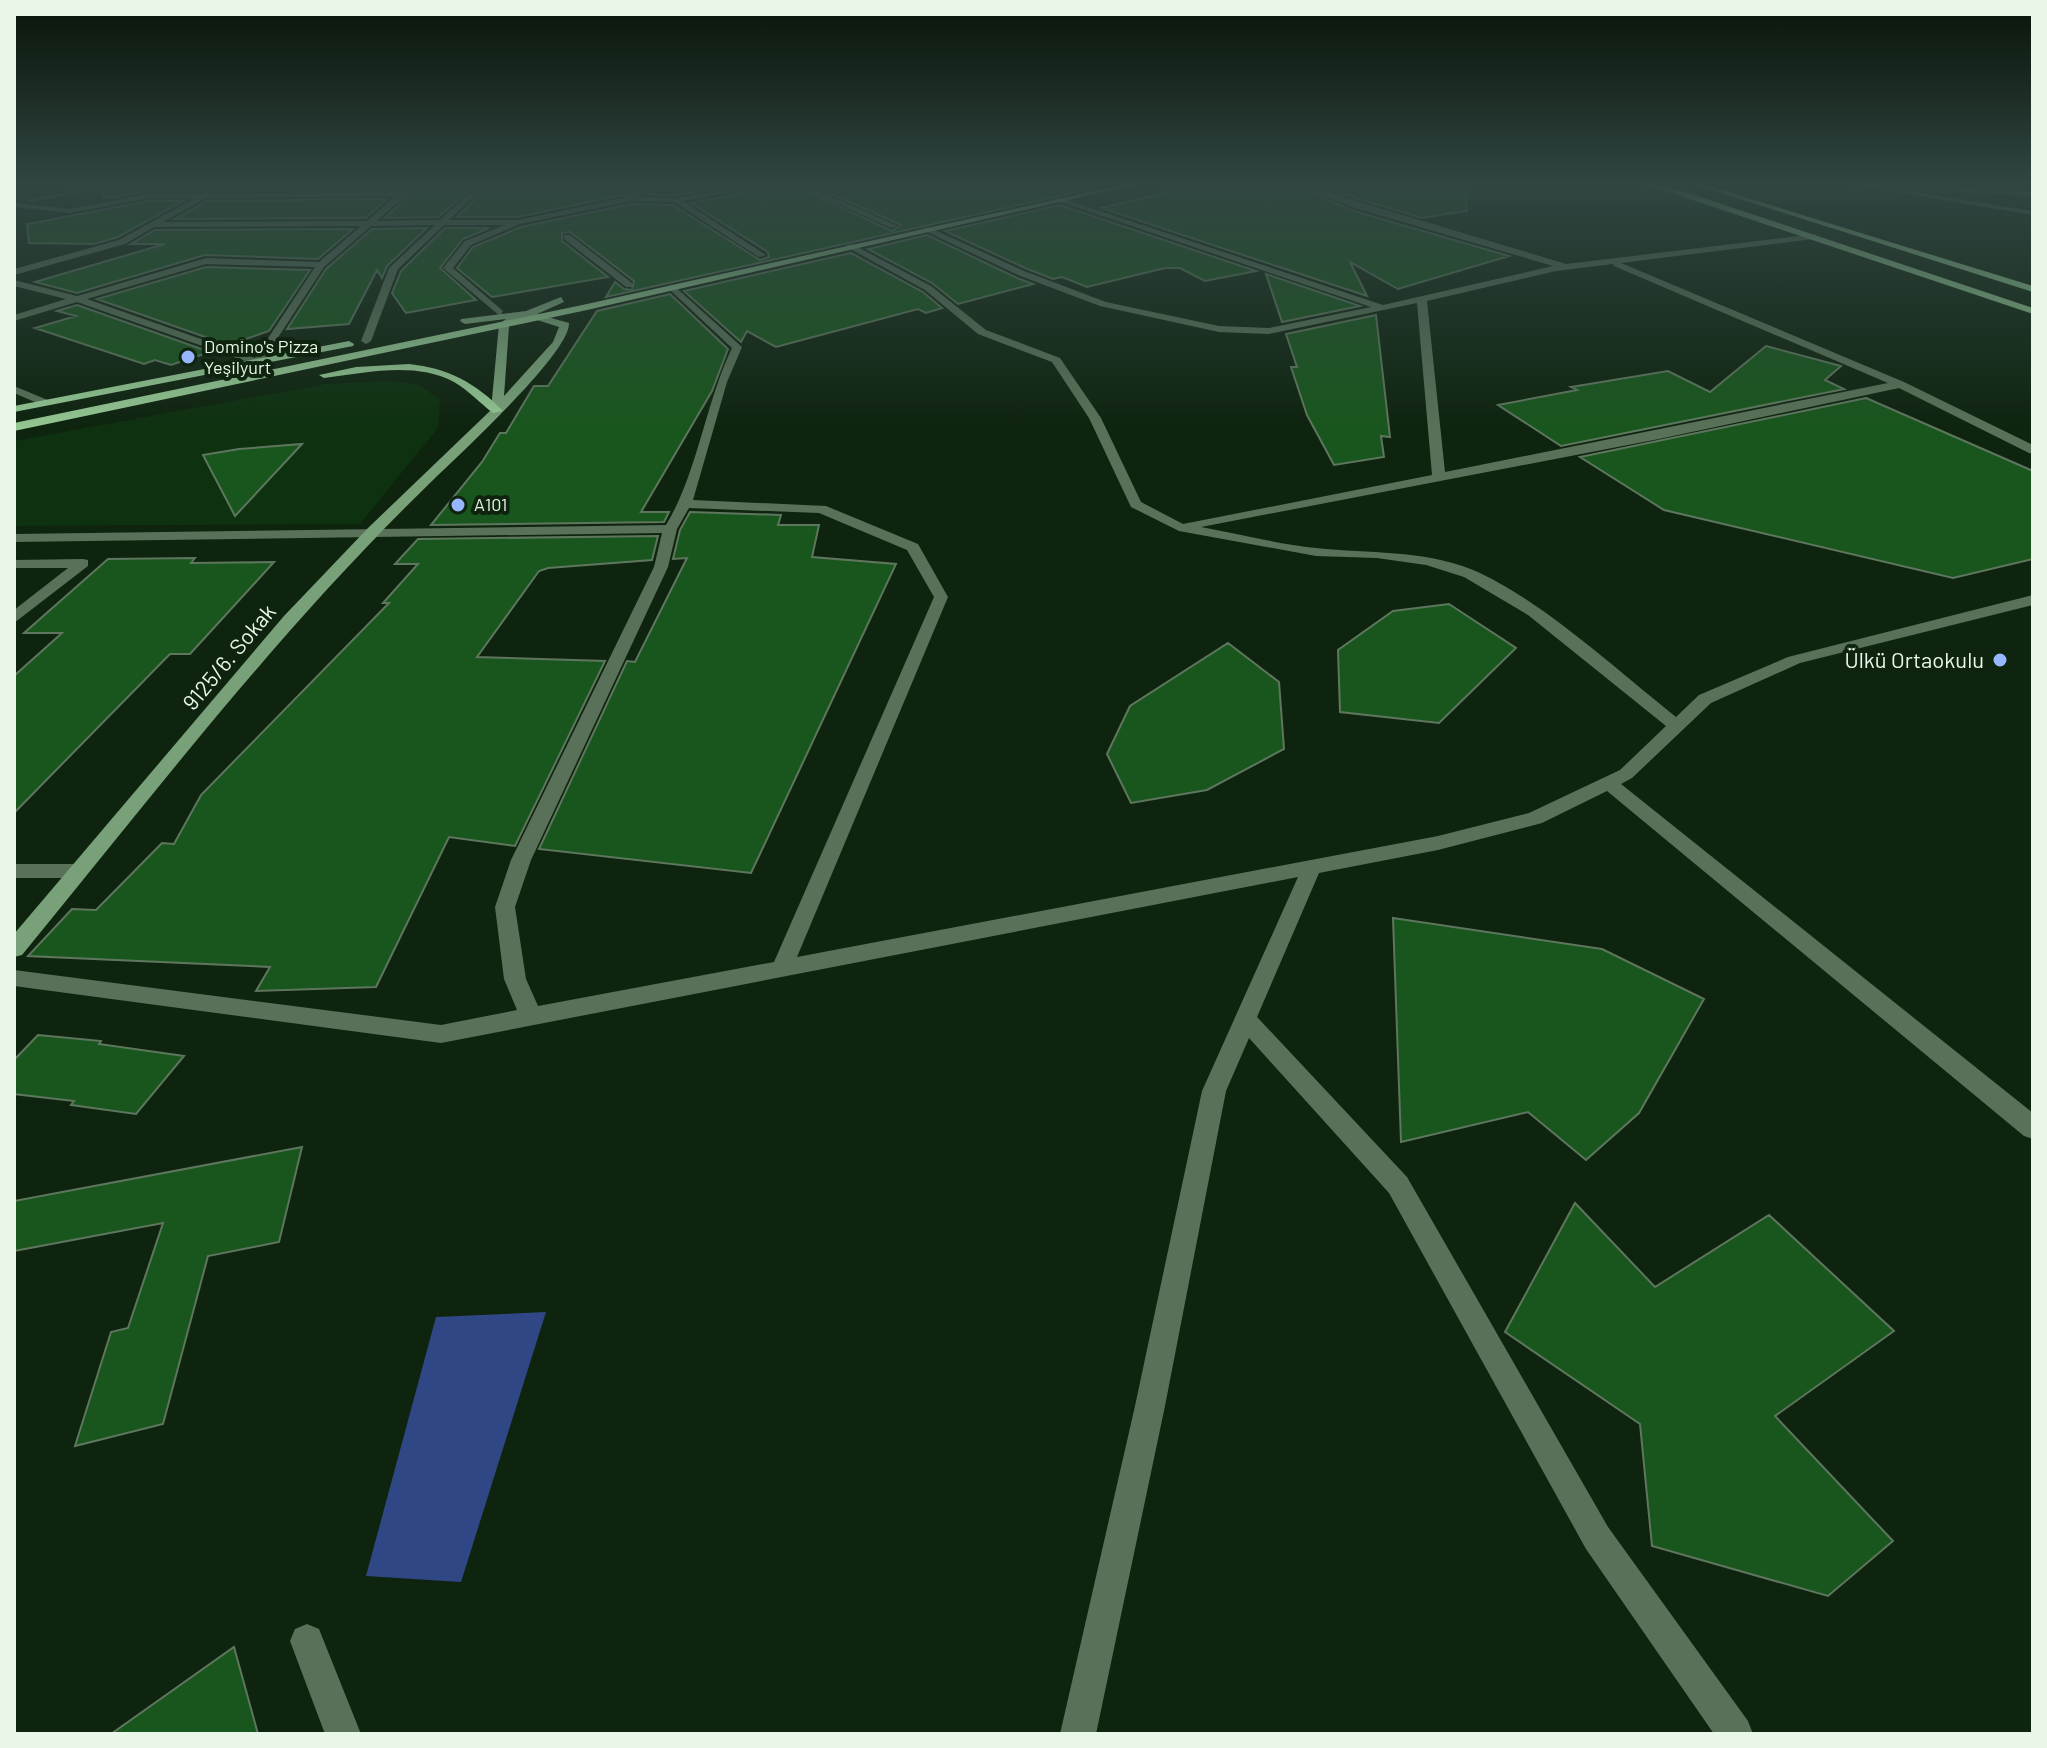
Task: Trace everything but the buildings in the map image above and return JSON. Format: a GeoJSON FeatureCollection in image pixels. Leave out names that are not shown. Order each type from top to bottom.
{"type":"FeatureCollection","features":[{"type":"Feature","properties":{"kind":"main road"},"geometry":{"type":"LineString","coordinates":[[465,321],[543,316],[753,266]]}},
{"type":"Feature","properties":{"kind":"main road"},"geometry":{"type":"LineString","coordinates":[[1900,266],[2033,311]]}},
{"type":"Feature","properties":{"kind":"main road"},"geometry":{"type":"LineString","coordinates":[[1958,266],[2033,289]]}},
{"type":"Feature","properties":{"kind":"main road"},"geometry":{"type":"LineString","coordinates":[[616,288],[644,281]]}},
{"type":"Feature","properties":{"kind":"main road"},"geometry":{"type":"LineString","coordinates":[[502,319],[575,297]]}},
{"type":"Feature","properties":{"kind":"main road"},"geometry":{"type":"LineString","coordinates":[[14,427],[209,388],[528,314],[561,300]]}},
{"type":"Feature","properties":{"kind":"main road","name":"9125/6. Sokak"},"geometry":{"type":"LineString","coordinates":[[14,949],[289,619],[373,531],[497,411],[558,343],[565,325],[587,307]]}},
{"type":"Feature","properties":{"kind":"main road"},"geometry":{"type":"LineString","coordinates":[[14,409],[465,321],[528,314],[565,325]]}},
{"type":"Feature","properties":{"kind":"main road"},"geometry":{"type":"LineString","coordinates":[[497,411],[502,319]]}},
{"type":"Feature","properties":{"kind":"main road"},"geometry":{"type":"LineString","coordinates":[[209,388],[356,371],[426,371],[458,380],[497,411]]}},
{"type":"Feature","properties":{"kind":"street"},"geometry":{"type":"LineString","coordinates":[[14,272],[37,266]]}},
{"type":"Feature","properties":{"kind":"street"},"geometry":{"type":"LineString","coordinates":[[14,318],[191,266]]}},
{"type":"Feature","properties":{"kind":"street"},"geometry":{"type":"LineString","coordinates":[[14,283],[80,300],[257,362],[321,266]]}},
{"type":"Feature","properties":{"kind":"street"},"geometry":{"type":"LineString","coordinates":[[366,341],[397,266]]}},
{"type":"Feature","properties":{"kind":"street"},"geometry":{"type":"LineString","coordinates":[[450,266],[448,268],[502,319]]}},
{"type":"Feature","properties":{"kind":"street"},"geometry":{"type":"LineString","coordinates":[[604,266],[629,285]]}},
{"type":"Feature","properties":{"kind":"street"},"geometry":{"type":"LineString","coordinates":[[891,266],[928,288],[982,332],[1056,360],[1095,418],[1136,504],[1179,527],[1316,552],[1377,554],[1428,561],[1469,574],[1533,612],[1676,725]]}},
{"type":"Feature","properties":{"kind":"street"},"geometry":{"type":"LineString","coordinates":[[1005,266],[1103,304],[1219,329],[1269,331],[1580,266]]}},
{"type":"Feature","properties":{"kind":"street"},"geometry":{"type":"LineString","coordinates":[[1258,266],[1383,308]]}},
{"type":"Feature","properties":{"kind":"street"},"geometry":{"type":"LineString","coordinates":[[1562,266],[1567,267]]}},
{"type":"Feature","properties":{"kind":"street"},"geometry":{"type":"LineString","coordinates":[[1621,266],[1900,384],[2033,450]]}},
{"type":"Feature","properties":{"kind":"street"},"geometry":{"type":"LineString","coordinates":[[531,1016],[515,979],[505,907],[521,860],[661,567],[670,529],[685,504],[721,382],[737,347],[672,287]]}},
{"type":"Feature","properties":{"kind":"street"},"geometry":{"type":"LineString","coordinates":[[1422,300],[1439,477]]}},
{"type":"Feature","properties":{"kind":"street"},"geometry":{"type":"LineString","coordinates":[[1179,527],[1900,384]]}},
{"type":"Feature","properties":{"kind":"street"},"geometry":{"type":"LineString","coordinates":[[14,389],[46,403]]}},
{"type":"Feature","properties":{"kind":"street"},"geometry":{"type":"LineString","coordinates":[[685,504],[821,509],[913,547],[941,597],[782,968]]}},
{"type":"Feature","properties":{"kind":"street"},"geometry":{"type":"LineString","coordinates":[[14,538],[670,529]]}},
{"type":"Feature","properties":{"kind":"street"},"geometry":{"type":"LineString","coordinates":[[14,564],[83,563],[14,618]]}},
{"type":"Feature","properties":{"kind":"street"},"geometry":{"type":"LineString","coordinates":[[14,978],[441,1034],[1438,843],[1535,818],[1626,774],[1705,699],[1794,660],[2033,600]]}},
{"type":"Feature","properties":{"kind":"street"},"geometry":{"type":"LineString","coordinates":[[1609,783],[2033,1128]]}},
{"type":"Feature","properties":{"kind":"street"},"geometry":{"type":"LineString","coordinates":[[1078,1734],[1150,1406],[1214,1091],[1312,867]]}},
{"type":"Feature","properties":{"kind":"street"},"geometry":{"type":"LineString","coordinates":[[14,871],[79,871]]}},
{"type":"Feature","properties":{"kind":"street"},"geometry":{"type":"LineString","coordinates":[[1245,1019],[1398,1185],[1597,1538],[1735,1734]]}},
{"type":"Feature","properties":{"kind":"street"},"geometry":{"type":"LineString","coordinates":[[307,1641],[343,1734]]}},
{"type":"Feature","properties":{"kind":"green space"},"geometry":{"type":"Polygon","coordinates":[[[389,381],[419,385],[440,400],[438,428],[360,524],[14,526],[14,441],[326,384],[389,381]]]}},
{"type":"Feature","properties":{"kind":"water"},"geometry":{"type":"Polygon","coordinates":[[[546,1312],[461,1582],[366,1576],[436,1317],[546,1312]]]}},
{"type":"Feature","properties":{"kind":"place","name":"Domino's Pizza Yeşilyurt"},"geometry":{"type":"Point","coordinates":[188,357]}},
{"type":"Feature","properties":{"kind":"place","name":"A101"},"geometry":{"type":"Point","coordinates":[458,505]}},
{"type":"Feature","properties":{"kind":"place","name":"Ülkü Ortaokulu"},"geometry":{"type":"Point","coordinates":[2000,660]}}]}
